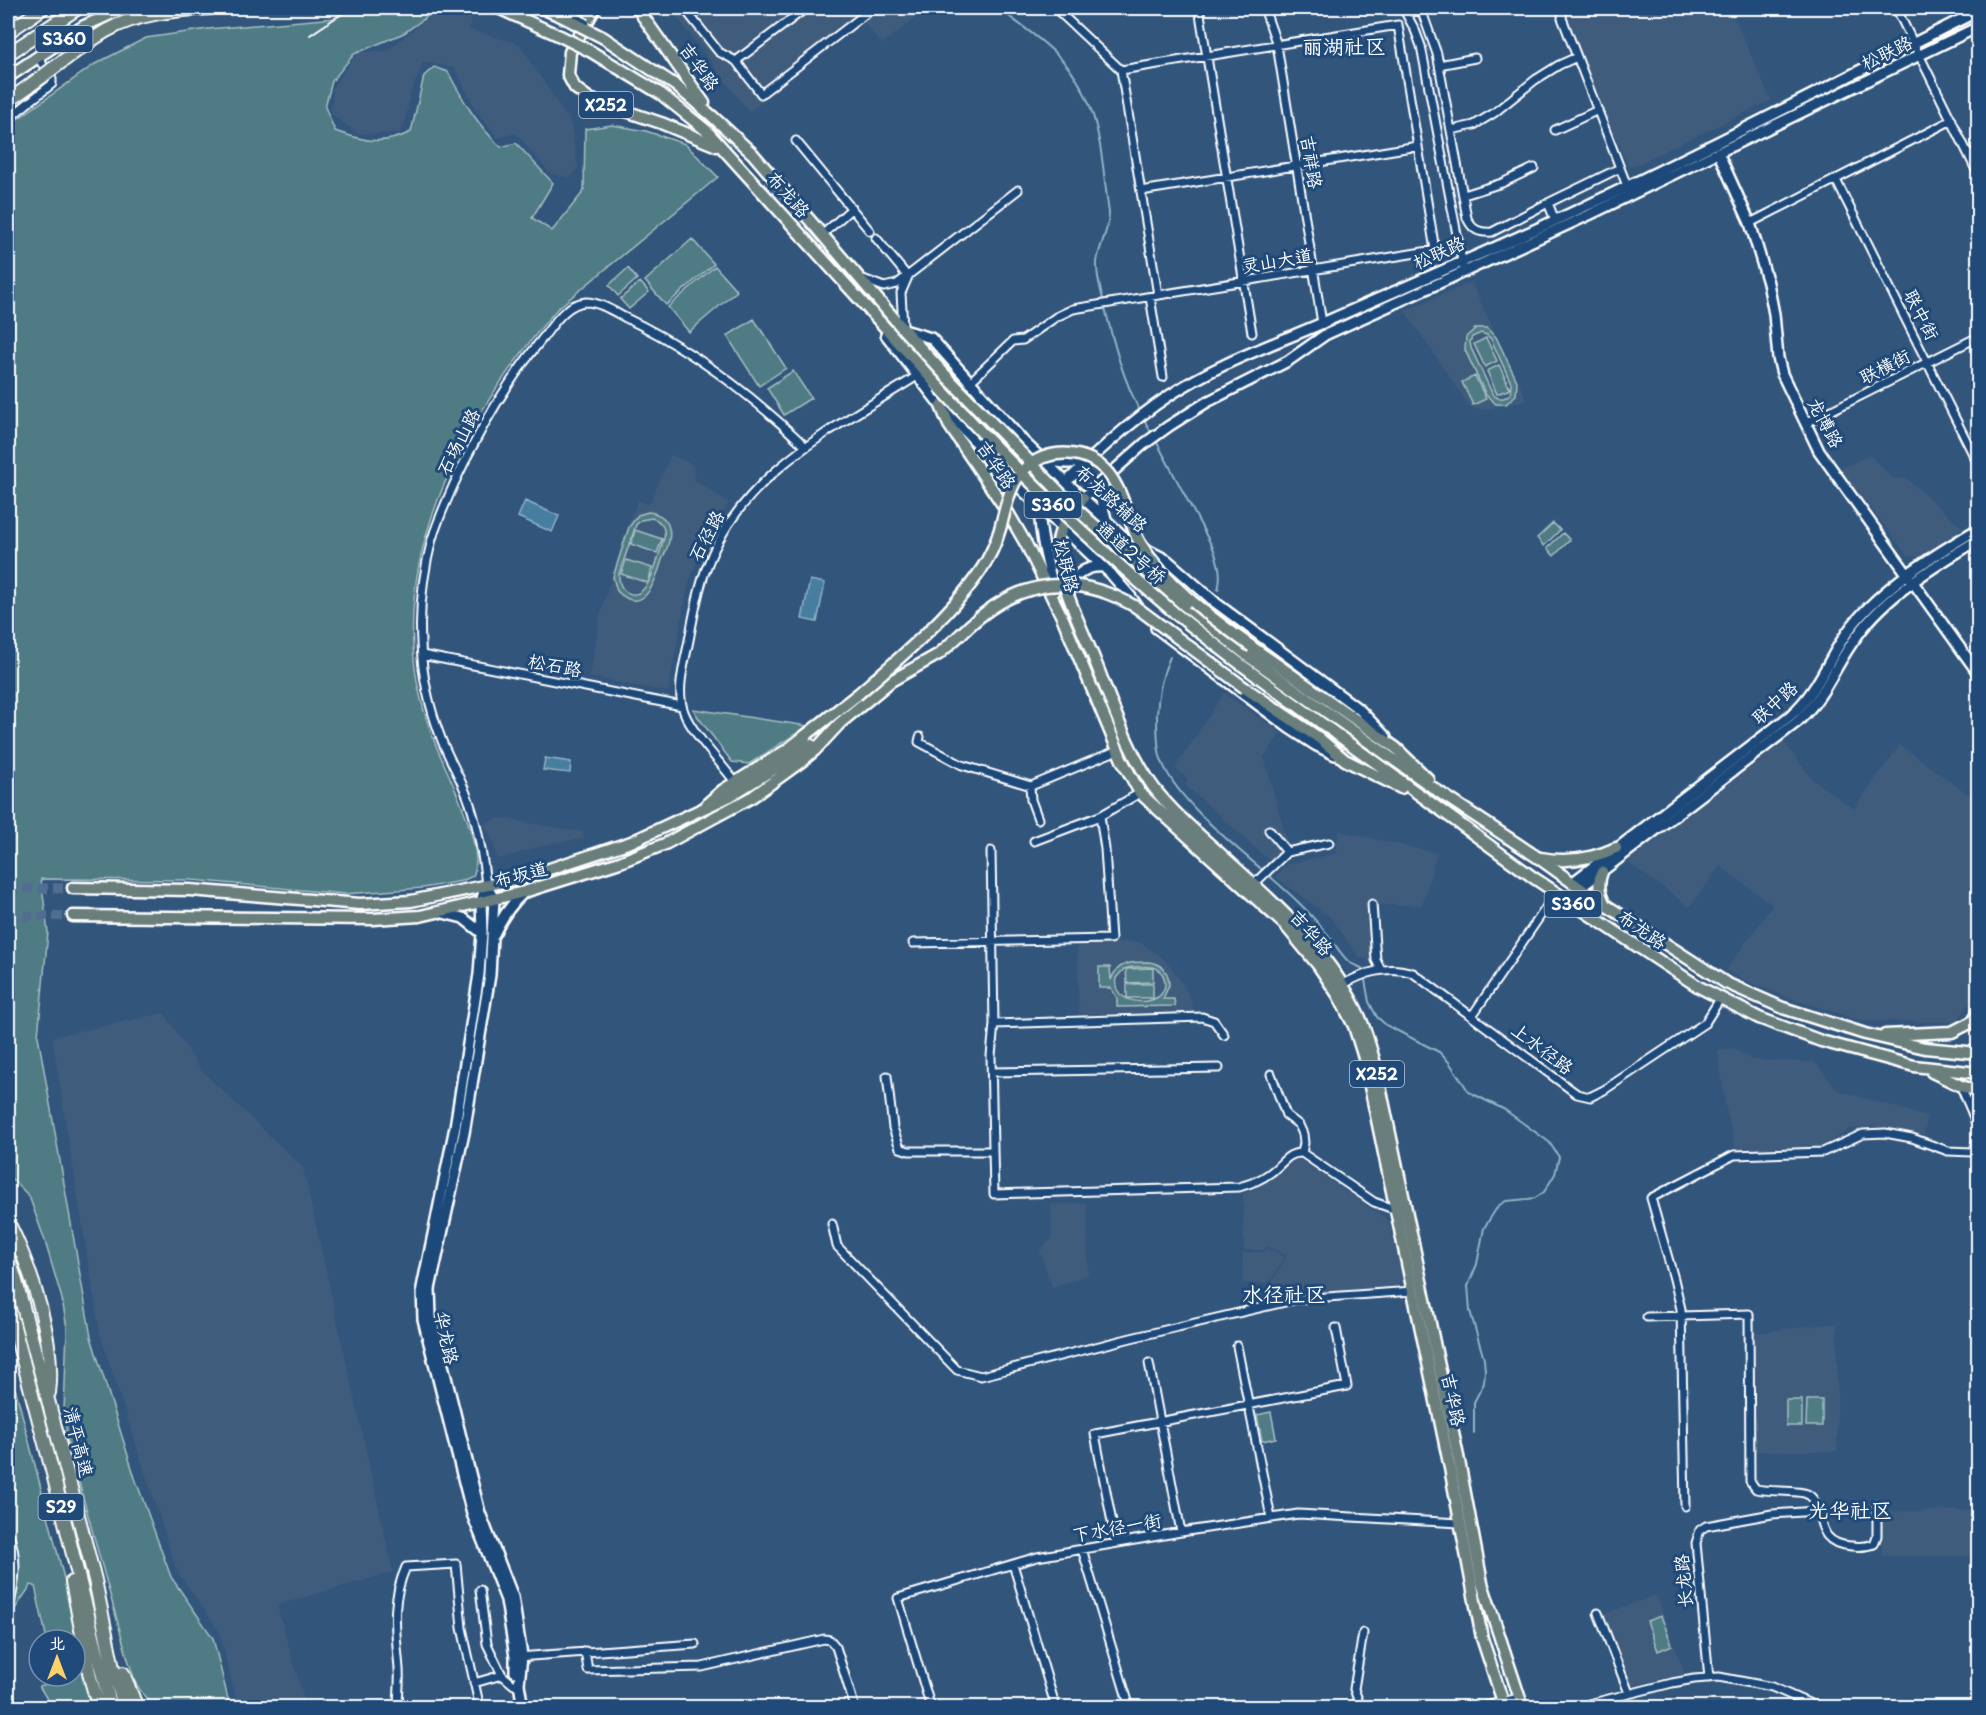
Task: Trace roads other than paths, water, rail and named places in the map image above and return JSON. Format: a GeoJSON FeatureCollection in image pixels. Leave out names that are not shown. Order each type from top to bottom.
{"type":"FeatureCollection","features":[{"type":"Feature","properties":{"kind":"highway"},"geometry":{"type":"LineString","coordinates":[[8,32],[43,8]]}},
{"type":"Feature","properties":{"kind":"highway"},"geometry":{"type":"LineString","coordinates":[[8,54],[78,8]]}},
{"type":"Feature","properties":{"kind":"highway"},"geometry":{"type":"LineString","coordinates":[[8,101],[91,41],[127,22],[163,12],[211,8]]}},
{"type":"Feature","properties":{"kind":"highway"},"geometry":{"type":"LineString","coordinates":[[8,1222],[27,1263],[49,1348],[51,1363],[48,1400]]}},
{"type":"Feature","properties":{"kind":"highway","name":"清平高速"},"geometry":{"type":"LineString","coordinates":[[8,1256],[14,1270],[95,1580],[114,1673],[125,1707]]}},
{"type":"Feature","properties":{"kind":"highway","name":"清平高速"},"geometry":{"type":"LineString","coordinates":[[8,1306],[111,1707]]}},
{"type":"Feature","properties":{"kind":"highway"},"geometry":{"type":"LineString","coordinates":[[53,1474],[56,1504],[90,1677],[99,1707]]}},
{"type":"Feature","properties":{"kind":"highway"},"geometry":{"type":"LineString","coordinates":[[95,1580],[126,1683],[137,1707]]}},
{"type":"Feature","properties":{"kind":"main road","name":"S360"},"geometry":{"type":"LineString","coordinates":[[8,77],[84,26],[124,8]]}},
{"type":"Feature","properties":{"kind":"main road","name":"布龙路"},"geometry":{"type":"LineString","coordinates":[[498,8],[590,51],[661,94],[707,131],[939,387]]}},
{"type":"Feature","properties":{"kind":"main road","name":"S360"},"geometry":{"type":"LineString","coordinates":[[542,8],[563,12],[604,38],[675,85],[712,116]]}},
{"type":"Feature","properties":{"kind":"main road","name":"X252"},"geometry":{"type":"LineString","coordinates":[[595,8],[570,52],[568,75],[574,88],[590,99],[679,129],[723,148]]}},
{"type":"Feature","properties":{"kind":"main road","name":"吉华路"},"geometry":{"type":"LineString","coordinates":[[637,8],[712,116]]}},
{"type":"Feature","properties":{"kind":"main road","name":"布龙路"},"geometry":{"type":"LineString","coordinates":[[712,116],[753,154],[948,378]]}},
{"type":"Feature","properties":{"kind":"main road","name":"通道2号桥"},"geometry":{"type":"LineString","coordinates":[[948,378],[1073,506],[1184,605],[1227,648]]}},
{"type":"Feature","properties":{"kind":"main road","name":"通道2号桥"},"geometry":{"type":"LineString","coordinates":[[939,387],[1053,506],[1176,614],[1227,648]]}},
{"type":"Feature","properties":{"kind":"main road","name":"吉华路"},"geometry":{"type":"LineString","coordinates":[[941,406],[949,425],[1018,530],[1063,620],[1118,750],[1140,793],[1285,925],[1318,965],[1342,985]]}},
{"type":"Feature","properties":{"kind":"main road"},"geometry":{"type":"LineString","coordinates":[[704,807],[716,794],[787,750],[856,695],[916,642],[963,593],[981,569],[997,537],[1008,498],[1020,474],[1036,461],[1049,455],[1062,453],[1087,458],[1108,473],[1118,489],[1136,534],[1162,572],[1192,601],[1252,647],[1396,748],[1418,767],[1442,795]]}},
{"type":"Feature","properties":{"kind":"main road"},"geometry":{"type":"LineString","coordinates":[[1061,528],[1083,498]]}},
{"type":"Feature","properties":{"kind":"main road","name":"吉华路"},"geometry":{"type":"LineString","coordinates":[[1061,528],[1058,554],[1070,598],[1125,733],[1147,777],[1176,812],[1278,904],[1311,942],[1342,985],[1364,1058],[1401,1212],[1482,1583],[1521,1703]]}},
{"type":"Feature","properties":{"kind":"main road","name":"布坂道"},"geometry":{"type":"LineString","coordinates":[[74,916],[374,919],[420,916],[524,892],[620,862],[665,844],[752,797],[879,690],[939,654],[984,612],[1000,601],[1020,592],[1046,585],[1068,584],[1088,587],[1118,597],[1136,607],[1245,688],[1319,738],[1345,760],[1424,799]]}},
{"type":"Feature","properties":{"kind":"main road","name":"布龙路"},"geometry":{"type":"LineString","coordinates":[[1227,648],[1442,795],[1538,857],[1576,886],[1704,970],[1738,989],[1783,1008],[1865,1034],[1910,1045],[1966,1052]]}},
{"type":"Feature","properties":{"kind":"main road","name":"布龙路"},"geometry":{"type":"LineString","coordinates":[[1227,648],[1424,799],[1686,980],[1759,1018],[1804,1035],[1868,1055],[1914,1066],[1978,1073]]}},
{"type":"Feature","properties":{"kind":"main road","name":"布坂道"},"geometry":{"type":"LineString","coordinates":[[73,888],[190,890],[360,904],[411,901],[522,878],[631,842],[730,796],[812,747]]}},
{"type":"Feature","properties":{"kind":"main road"},"geometry":{"type":"LineString","coordinates":[[1538,857],[1578,860],[1598,856],[1616,848]]}},
{"type":"Feature","properties":{"kind":"main road"},"geometry":{"type":"LineString","coordinates":[[1602,872],[1599,882],[1600,892],[1607,906]]}},
{"type":"Feature","properties":{"kind":"main road"},"geometry":{"type":"LineString","coordinates":[[1865,1034],[1952,1032],[1972,1022]]}},
{"type":"Feature","properties":{"kind":"main road"},"geometry":{"type":"LineString","coordinates":[[1966,1052],[1960,1045],[1961,1038],[1972,1022]]}},
{"type":"Feature","properties":{"kind":"main road","name":"S360"},"geometry":{"type":"LineString","coordinates":[[1966,1052],[1978,1053]]}},
{"type":"Feature","properties":{"kind":"main road"},"geometry":{"type":"LineString","coordinates":[[1914,1066],[1978,1091]]}},
{"type":"Feature","properties":{"kind":"main road","name":"吉华路"},"geometry":{"type":"LineString","coordinates":[[1401,1212],[1413,1292],[1461,1523],[1482,1638],[1503,1705]]}},
{"type":"Feature","properties":{"kind":"street"},"geometry":{"type":"LineString","coordinates":[[684,8],[719,52],[736,61],[761,94],[873,8]]}},
{"type":"Feature","properties":{"kind":"street"},"geometry":{"type":"LineString","coordinates":[[736,61],[806,8]]}},
{"type":"Feature","properties":{"kind":"street"},"geometry":{"type":"LineString","coordinates":[[1055,8],[1121,70],[1158,295]]}},
{"type":"Feature","properties":{"kind":"street"},"geometry":{"type":"LineString","coordinates":[[1199,8],[1252,333]]}},
{"type":"Feature","properties":{"kind":"street","name":"吉祥路"},"geometry":{"type":"LineString","coordinates":[[1264,8],[1276,45],[1322,323]]}},
{"type":"Feature","properties":{"kind":"street"},"geometry":{"type":"LineString","coordinates":[[1464,272],[1421,46],[1405,11],[1421,8],[1439,65],[1467,218],[1471,226],[1483,233],[1492,232],[1620,168]]}},
{"type":"Feature","properties":{"kind":"street"},"geometry":{"type":"LineString","coordinates":[[1563,8],[1563,18],[1577,57],[1627,186]]}},
{"type":"Feature","properties":{"kind":"street"},"geometry":{"type":"LineString","coordinates":[[1896,8],[1978,174]]}},
{"type":"Feature","properties":{"kind":"street","name":"松联路"},"geometry":{"type":"LineString","coordinates":[[1063,620],[1040,525],[1041,508],[1066,481],[1131,423],[1187,384],[1264,347],[1555,220],[1978,11]]}},
{"type":"Feature","properties":{"kind":"street"},"geometry":{"type":"LineString","coordinates":[[1121,70],[1398,25],[1418,146],[1141,191]]}},
{"type":"Feature","properties":{"kind":"street","name":"松联路"},"geometry":{"type":"LineString","coordinates":[[1083,498],[1144,444],[1169,426],[1207,402],[1288,361],[1326,335],[1589,215],[1978,27]]}},
{"type":"Feature","properties":{"kind":"street"},"geometry":{"type":"LineString","coordinates":[[8,119],[52,84],[52,79],[37,56]]}},
{"type":"Feature","properties":{"kind":"street"},"geometry":{"type":"LineString","coordinates":[[1452,130],[1474,125],[1494,113],[1534,80],[1577,57]]}},
{"type":"Feature","properties":{"kind":"street"},"geometry":{"type":"LineString","coordinates":[[1439,65],[1475,58]]}},
{"type":"Feature","properties":{"kind":"street"},"geometry":{"type":"LineString","coordinates":[[1555,129],[1598,110]]}},
{"type":"Feature","properties":{"kind":"street"},"geometry":{"type":"LineString","coordinates":[[1750,223],[1952,120]]}},
{"type":"Feature","properties":{"kind":"street"},"geometry":{"type":"LineString","coordinates":[[796,141],[870,231]]}},
{"type":"Feature","properties":{"kind":"street","name":"灵山大道"},"geometry":{"type":"LineString","coordinates":[[969,383],[1013,340],[1023,340],[1056,317],[1073,309],[1435,250],[1418,146]]}},
{"type":"Feature","properties":{"kind":"street"},"geometry":{"type":"LineString","coordinates":[[1969,155],[1978,150]]}},
{"type":"Feature","properties":{"kind":"street","name":"龙博路"},"geometry":{"type":"LineString","coordinates":[[1718,152],[1750,223],[1771,293],[1780,366],[1819,451],[1978,673]]}},
{"type":"Feature","properties":{"kind":"street"},"geometry":{"type":"LineString","coordinates":[[1464,195],[1502,183],[1534,168]]}},
{"type":"Feature","properties":{"kind":"street","name":"联中街"},"geometry":{"type":"LineString","coordinates":[[1836,180],[1978,464]]}},
{"type":"Feature","properties":{"kind":"street"},"geometry":{"type":"LineString","coordinates":[[861,279],[884,287],[897,284],[1018,190]]}},
{"type":"Feature","properties":{"kind":"street"},"geometry":{"type":"LineString","coordinates":[[1548,203],[1555,220]]}},
{"type":"Feature","properties":{"kind":"street"},"geometry":{"type":"LineString","coordinates":[[822,235],[852,208]]}},
{"type":"Feature","properties":{"kind":"street"},"geometry":{"type":"LineString","coordinates":[[876,238],[908,277]]}},
{"type":"Feature","properties":{"kind":"street"},"geometry":{"type":"LineString","coordinates":[[903,329],[901,293],[908,277]]}},
{"type":"Feature","properties":{"kind":"street","name":"吉华路"},"geometry":{"type":"LineString","coordinates":[[854,292],[941,406]]}},
{"type":"Feature","properties":{"kind":"street"},"geometry":{"type":"LineString","coordinates":[[1150,297],[1163,377]]}},
{"type":"Feature","properties":{"kind":"street","name":"石场山路"},"geometry":{"type":"LineString","coordinates":[[486,885],[474,818],[461,780],[442,740],[425,681],[421,611],[426,565],[442,512],[468,455],[495,405],[533,349],[569,308],[577,303],[596,303],[670,342],[733,383],[806,447]]}},
{"type":"Feature","properties":{"kind":"street","name":"布龙路辅路"},"geometry":{"type":"LineString","coordinates":[[903,329],[931,338],[969,383],[1035,453],[1129,542],[1167,560],[1216,603],[1360,710],[1396,748]]}},
{"type":"Feature","properties":{"kind":"street","name":"联横街"},"geometry":{"type":"LineString","coordinates":[[1806,423],[1978,337]]}},
{"type":"Feature","properties":{"kind":"street","name":"石径路"},"geometry":{"type":"LineString","coordinates":[[682,706],[681,688],[697,597],[713,552],[746,499],[768,476],[806,447],[917,376]]}},
{"type":"Feature","properties":{"kind":"street"},"geometry":{"type":"LineString","coordinates":[[941,406],[1061,528],[1104,567],[1131,597],[1148,621],[1301,736],[1345,760]]}},
{"type":"Feature","properties":{"kind":"street"},"geometry":{"type":"LineString","coordinates":[[1035,453],[1048,460],[1064,463],[1080,462],[1094,456]]}},
{"type":"Feature","properties":{"kind":"street"},"geometry":{"type":"LineString","coordinates":[[1105,479],[1102,485],[1101,500],[1107,521]]}},
{"type":"Feature","properties":{"kind":"street","name":"联中路"},"geometry":{"type":"LineString","coordinates":[[1576,886],[1602,872],[1805,715],[1826,690],[1849,647],[1865,625],[1912,578],[1978,529]]}},
{"type":"Feature","properties":{"kind":"street","name":"联中路"},"geometry":{"type":"LineString","coordinates":[[1576,886],[1616,848],[1798,708],[1818,685],[1841,642],[1858,619],[1883,593],[1978,540]]}},
{"type":"Feature","properties":{"kind":"street"},"geometry":{"type":"LineString","coordinates":[[1070,598],[1071,585],[1077,575],[1090,567],[1104,567]]}},
{"type":"Feature","properties":{"kind":"street","name":"松石路"},"geometry":{"type":"LineString","coordinates":[[422,655],[682,706]]}},
{"type":"Feature","properties":{"kind":"street"},"geometry":{"type":"LineString","coordinates":[[682,706],[690,723],[735,782]]}},
{"type":"Feature","properties":{"kind":"street"},"geometry":{"type":"LineString","coordinates":[[920,737],[919,742],[962,765],[1030,786],[1118,750]]}},
{"type":"Feature","properties":{"kind":"street"},"geometry":{"type":"LineString","coordinates":[[1030,786],[1030,800],[1038,819]]}},
{"type":"Feature","properties":{"kind":"street"},"geometry":{"type":"LineString","coordinates":[[1034,841],[1100,816],[1140,793]]}},
{"type":"Feature","properties":{"kind":"street"},"geometry":{"type":"LineString","coordinates":[[913,943],[1111,939],[1105,849],[1100,816]]}},
{"type":"Feature","properties":{"kind":"street"},"geometry":{"type":"LineString","coordinates":[[1269,830],[1287,852]]}},
{"type":"Feature","properties":{"kind":"street"},"geometry":{"type":"LineString","coordinates":[[1254,884],[1287,852],[1329,843]]}},
{"type":"Feature","properties":{"kind":"street"},"geometry":{"type":"LineString","coordinates":[[991,851],[994,1194],[1239,1187],[1248,1185],[1272,1172],[1290,1154],[1302,1153],[1374,1202],[1401,1212]]}},
{"type":"Feature","properties":{"kind":"street"},"geometry":{"type":"LineString","coordinates":[[486,885],[494,899]]}},
{"type":"Feature","properties":{"kind":"street","name":"华龙路"},"geometry":{"type":"LineString","coordinates":[[486,885],[481,902],[482,933],[479,974],[455,1127],[422,1288],[422,1304],[426,1331],[472,1514],[506,1600],[519,1657]]}},
{"type":"Feature","properties":{"kind":"street"},"geometry":{"type":"LineString","coordinates":[[492,938],[502,917],[524,892]]}},
{"type":"Feature","properties":{"kind":"street"},"geometry":{"type":"LineString","coordinates":[[1472,1016],[1556,892]]}},
{"type":"Feature","properties":{"kind":"street","name":"华龙路"},"geometry":{"type":"LineString","coordinates":[[494,899],[490,975],[464,1133],[430,1289],[430,1305],[431,1317],[480,1513],[513,1597],[519,1657],[518,1707]]}},
{"type":"Feature","properties":{"kind":"street"},"geometry":{"type":"LineString","coordinates":[[1372,904],[1378,970]]}},
{"type":"Feature","properties":{"kind":"street"},"geometry":{"type":"LineString","coordinates":[[439,912],[463,918],[482,933]]}},
{"type":"Feature","properties":{"kind":"street","name":"上水径路"},"geometry":{"type":"LineString","coordinates":[[1342,985],[1378,970],[1393,968],[1413,973],[1577,1094],[1590,1097],[1705,1023],[1720,999]]}},
{"type":"Feature","properties":{"kind":"street"},"geometry":{"type":"LineString","coordinates":[[1972,1022],[1978,1012]]}},
{"type":"Feature","properties":{"kind":"street"},"geometry":{"type":"LineString","coordinates":[[994,1024],[1202,1017],[1214,1021],[1224,1035]]}},
{"type":"Feature","properties":{"kind":"street"},"geometry":{"type":"LineString","coordinates":[[992,1072],[1219,1068]]}},
{"type":"Feature","properties":{"kind":"street"},"geometry":{"type":"LineString","coordinates":[[1271,1074],[1287,1115],[1299,1125],[1303,1134],[1302,1153]]}},
{"type":"Feature","properties":{"kind":"street"},"geometry":{"type":"LineString","coordinates":[[887,1076],[893,1128],[900,1148],[909,1151],[993,1151]]}},
{"type":"Feature","properties":{"kind":"street"},"geometry":{"type":"LineString","coordinates":[[1685,1506],[1682,1316],[1651,1198],[1734,1155],[1823,1152],[1863,1134],[1885,1133],[1912,1138],[1948,1151],[1972,1152],[1977,1141],[1977,1124],[1961,1086]]}},
{"type":"Feature","properties":{"kind":"street"},"geometry":{"type":"LineString","coordinates":[[832,1224],[837,1246],[957,1370],[981,1376],[1298,1299],[1413,1292]]}},
{"type":"Feature","properties":{"kind":"street"},"geometry":{"type":"LineString","coordinates":[[1647,1317],[1749,1314],[1750,1481],[1756,1489],[1763,1491],[1806,1494],[1814,1500],[1825,1534],[1832,1542],[1843,1545],[1866,1547],[1874,1544],[1877,1505]]}},
{"type":"Feature","properties":{"kind":"street"},"geometry":{"type":"LineString","coordinates":[[1116,1543],[1095,1434],[1347,1386],[1336,1328]]}},
{"type":"Feature","properties":{"kind":"street"},"geometry":{"type":"LineString","coordinates":[[1237,1346],[1270,1518]]}},
{"type":"Feature","properties":{"kind":"street"},"geometry":{"type":"LineString","coordinates":[[1149,1363],[1181,1532]]}},
{"type":"Feature","properties":{"kind":"street","name":"长龙路"},"geometry":{"type":"LineString","coordinates":[[1709,1678],[1696,1543],[1700,1530],[1706,1526],[1772,1514],[1817,1511]]}},
{"type":"Feature","properties":{"kind":"street","name":"下水径一街"},"geometry":{"type":"LineString","coordinates":[[931,1707],[898,1598],[1037,1557],[1298,1514],[1461,1523]]}},
{"type":"Feature","properties":{"kind":"street"},"geometry":{"type":"LineString","coordinates":[[8,1532],[13,1544],[16,1568],[8,1610]]}},
{"type":"Feature","properties":{"kind":"street"},"geometry":{"type":"LineString","coordinates":[[1082,1549],[1130,1707]]}},
{"type":"Feature","properties":{"kind":"street"},"geometry":{"type":"LineString","coordinates":[[398,1707],[399,1672],[394,1619],[399,1584],[406,1567],[456,1564],[462,1628],[480,1707]]}},
{"type":"Feature","properties":{"kind":"street"},"geometry":{"type":"LineString","coordinates":[[1013,1564],[1056,1707]]}},
{"type":"Feature","properties":{"kind":"street"},"geometry":{"type":"LineString","coordinates":[[480,1590],[487,1644],[502,1675],[517,1684]]}},
{"type":"Feature","properties":{"kind":"street"},"geometry":{"type":"LineString","coordinates":[[1598,1613],[1629,1692]]}},
{"type":"Feature","properties":{"kind":"street"},"geometry":{"type":"LineString","coordinates":[[1361,1707],[1354,1689],[1363,1633]]}},
{"type":"Feature","properties":{"kind":"street"},"geometry":{"type":"LineString","coordinates":[[585,1652],[588,1670],[702,1667],[824,1639],[830,1640],[836,1647],[855,1707]]}},
{"type":"Feature","properties":{"kind":"street"},"geometry":{"type":"LineString","coordinates":[[519,1657],[695,1644]]}},
{"type":"Feature","properties":{"kind":"street"},"geometry":{"type":"LineString","coordinates":[[474,1683],[502,1675]]}},
{"type":"Feature","properties":{"kind":"street"},"geometry":{"type":"LineString","coordinates":[[1573,1707],[1629,1692],[1694,1679],[1719,1677],[1772,1687],[1820,1707]]}},
{"type":"Feature","properties":{"kind":"street","name":"华龙路"},"geometry":{"type":"LineString","coordinates":[[517,1684],[523,1707]]}},
{"type":"Feature","properties":{"kind":"street"},"geometry":{"type":"LineString","coordinates":[[1476,1707],[1521,1703]]}},
{"type":"Feature","properties":{"kind":"waterway"},"geometry":{"type":"LineString","coordinates":[[998,8],[1033,34],[1069,68],[1090,106],[1100,147],[1109,213],[1097,262],[1098,280],[1120,362],[1141,413]]}},
{"type":"Feature","properties":{"kind":"waterway"},"geometry":{"type":"LineString","coordinates":[[1143,418],[1152,434]]}},
{"type":"Feature","properties":{"kind":"waterway"},"geometry":{"type":"LineString","coordinates":[[1155,439],[1214,550],[1219,570],[1218,590]]}},
{"type":"Feature","properties":{"kind":"waterway"},"geometry":{"type":"LineString","coordinates":[[1170,657],[1159,692],[1158,741],[1160,756],[1182,794],[1220,833],[1305,909],[1349,962],[1363,969],[1369,1002],[1377,1017],[1386,1025],[1439,1052],[1449,1062],[1469,1092],[1505,1110],[1549,1142],[1559,1157],[1555,1174],[1544,1192],[1535,1198],[1506,1201],[1498,1206],[1484,1228],[1477,1264],[1468,1286],[1470,1311],[1484,1359],[1485,1371],[1484,1383],[1474,1402],[1474,1433]]}},
{"type":"Feature","properties":{"kind":"tunnel"},"geometry":{"type":"LineString","coordinates":[[8,889],[73,888]]}},
{"type":"Feature","properties":{"kind":"tunnel"},"geometry":{"type":"LineString","coordinates":[[8,916],[73,916]]}},
{"type":"Feature","properties":{"kind":"railway"},"geometry":{"type":"LineString","coordinates":[[310,35],[350,8]]}},
{"type":"Feature","properties":{"kind":"district","name":"丽湖社区"},"geometry":{"type":"Point","coordinates":[1344,47]}},
{"type":"Feature","properties":{"kind":"district","name":"水径社区"},"geometry":{"type":"Point","coordinates":[1284,1295]}},
{"type":"Feature","properties":{"kind":"district","name":"光华社区"},"geometry":{"type":"Point","coordinates":[1850,1511]}}]}
